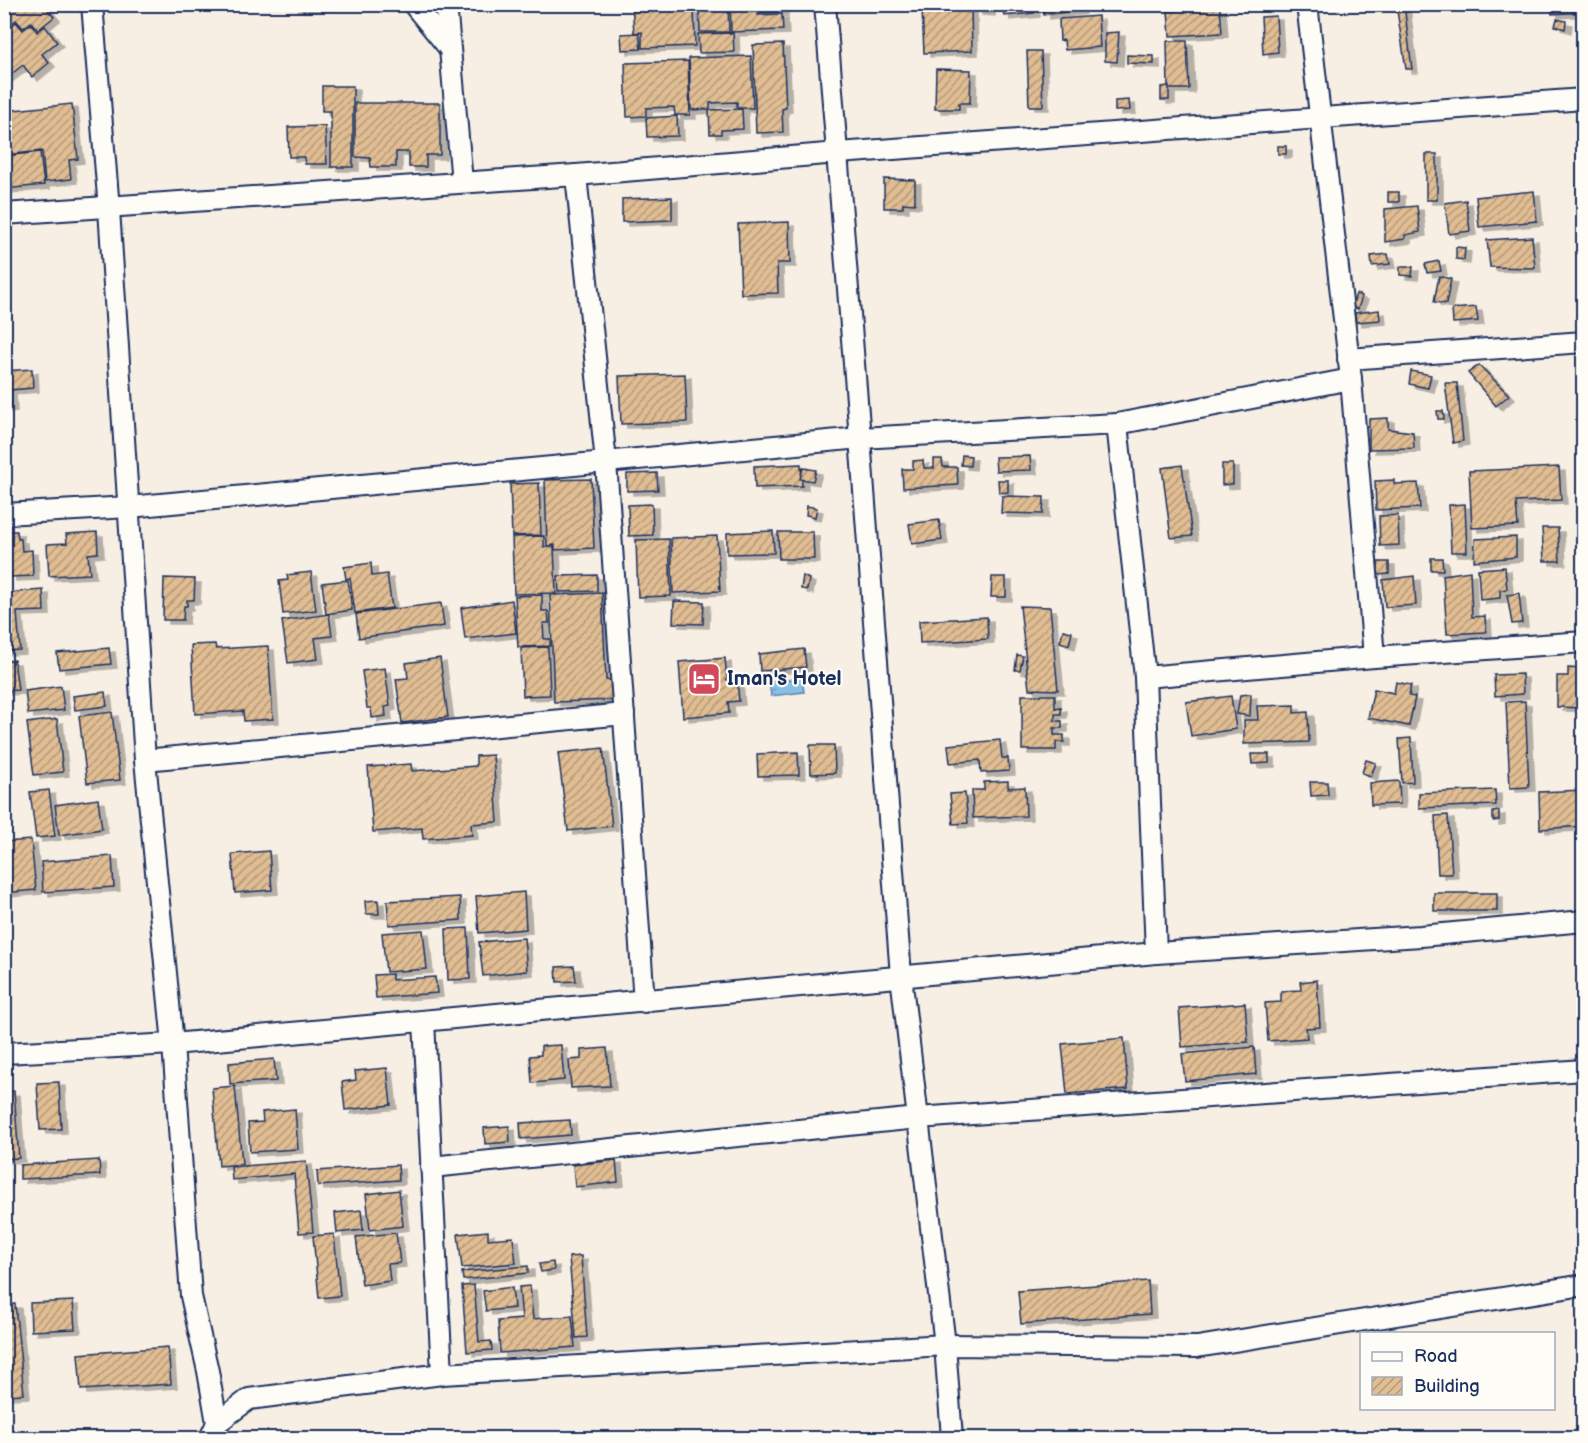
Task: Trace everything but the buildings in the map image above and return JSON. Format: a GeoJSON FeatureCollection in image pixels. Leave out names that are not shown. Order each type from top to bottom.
{"type":"FeatureCollection","features":[{"type":"Feature","properties":{"kind":"street"},"geometry":{"type":"LineString","coordinates":[[92,4],[109,208],[145,760],[173,1044],[191,1296],[208,1371],[214,1431]]}},
{"type":"Feature","properties":{"kind":"street"},"geometry":{"type":"LineString","coordinates":[[413,4],[449,48]]}},
{"type":"Feature","properties":{"kind":"street"},"geometry":{"type":"LineString","coordinates":[[446,4],[462,182]]}},
{"type":"Feature","properties":{"kind":"street"},"geometry":{"type":"LineString","coordinates":[[825,4],[901,976],[945,1345],[952,1438]]}},
{"type":"Feature","properties":{"kind":"street"},"geometry":{"type":"LineString","coordinates":[[1307,4],[1351,379],[1374,657]]}},
{"type":"Feature","properties":{"kind":"street"},"geometry":{"type":"LineString","coordinates":[[4,214],[576,175],[838,153],[1584,99]]}},
{"type":"Feature","properties":{"kind":"street"},"geometry":{"type":"LineString","coordinates":[[576,175],[606,462],[644,1002]]}},
{"type":"Feature","properties":{"kind":"street"},"geometry":{"type":"LineString","coordinates":[[1348,359],[1584,342]]}},
{"type":"Feature","properties":{"kind":"street"},"geometry":{"type":"LineString","coordinates":[[4,514],[129,507],[860,438],[1117,424],[1351,379]]}},
{"type":"Feature","properties":{"kind":"street"},"geometry":{"type":"LineString","coordinates":[[1117,424],[1145,677],[1156,953]]}},
{"type":"Feature","properties":{"kind":"street"},"geometry":{"type":"LineString","coordinates":[[1145,677],[1584,642]]}},
{"type":"Feature","properties":{"kind":"street"},"geometry":{"type":"LineString","coordinates":[[145,760],[624,714]]}},
{"type":"Feature","properties":{"kind":"street"},"geometry":{"type":"LineString","coordinates":[[4,1053],[173,1044],[1156,953],[1420,936],[1584,921]]}},
{"type":"Feature","properties":{"kind":"street"},"geometry":{"type":"LineString","coordinates":[[423,1021],[442,1374]]}},
{"type":"Feature","properties":{"kind":"street"},"geometry":{"type":"LineString","coordinates":[[431,1167],[918,1119],[1584,1070]]}},
{"type":"Feature","properties":{"kind":"street"},"geometry":{"type":"LineString","coordinates":[[214,1431],[249,1400],[442,1374],[945,1345],[1197,1347],[1584,1285]]}},
{"type":"Feature","properties":{"kind":"water"},"geometry":{"type":"Polygon","coordinates":[[[802,678],[804,692],[771,696],[769,682],[802,678]]]}},
{"type":"Feature","properties":{"kind":"place","name":"Iman's Hotel"},"geometry":{"type":"Point","coordinates":[704,679]}}]}
